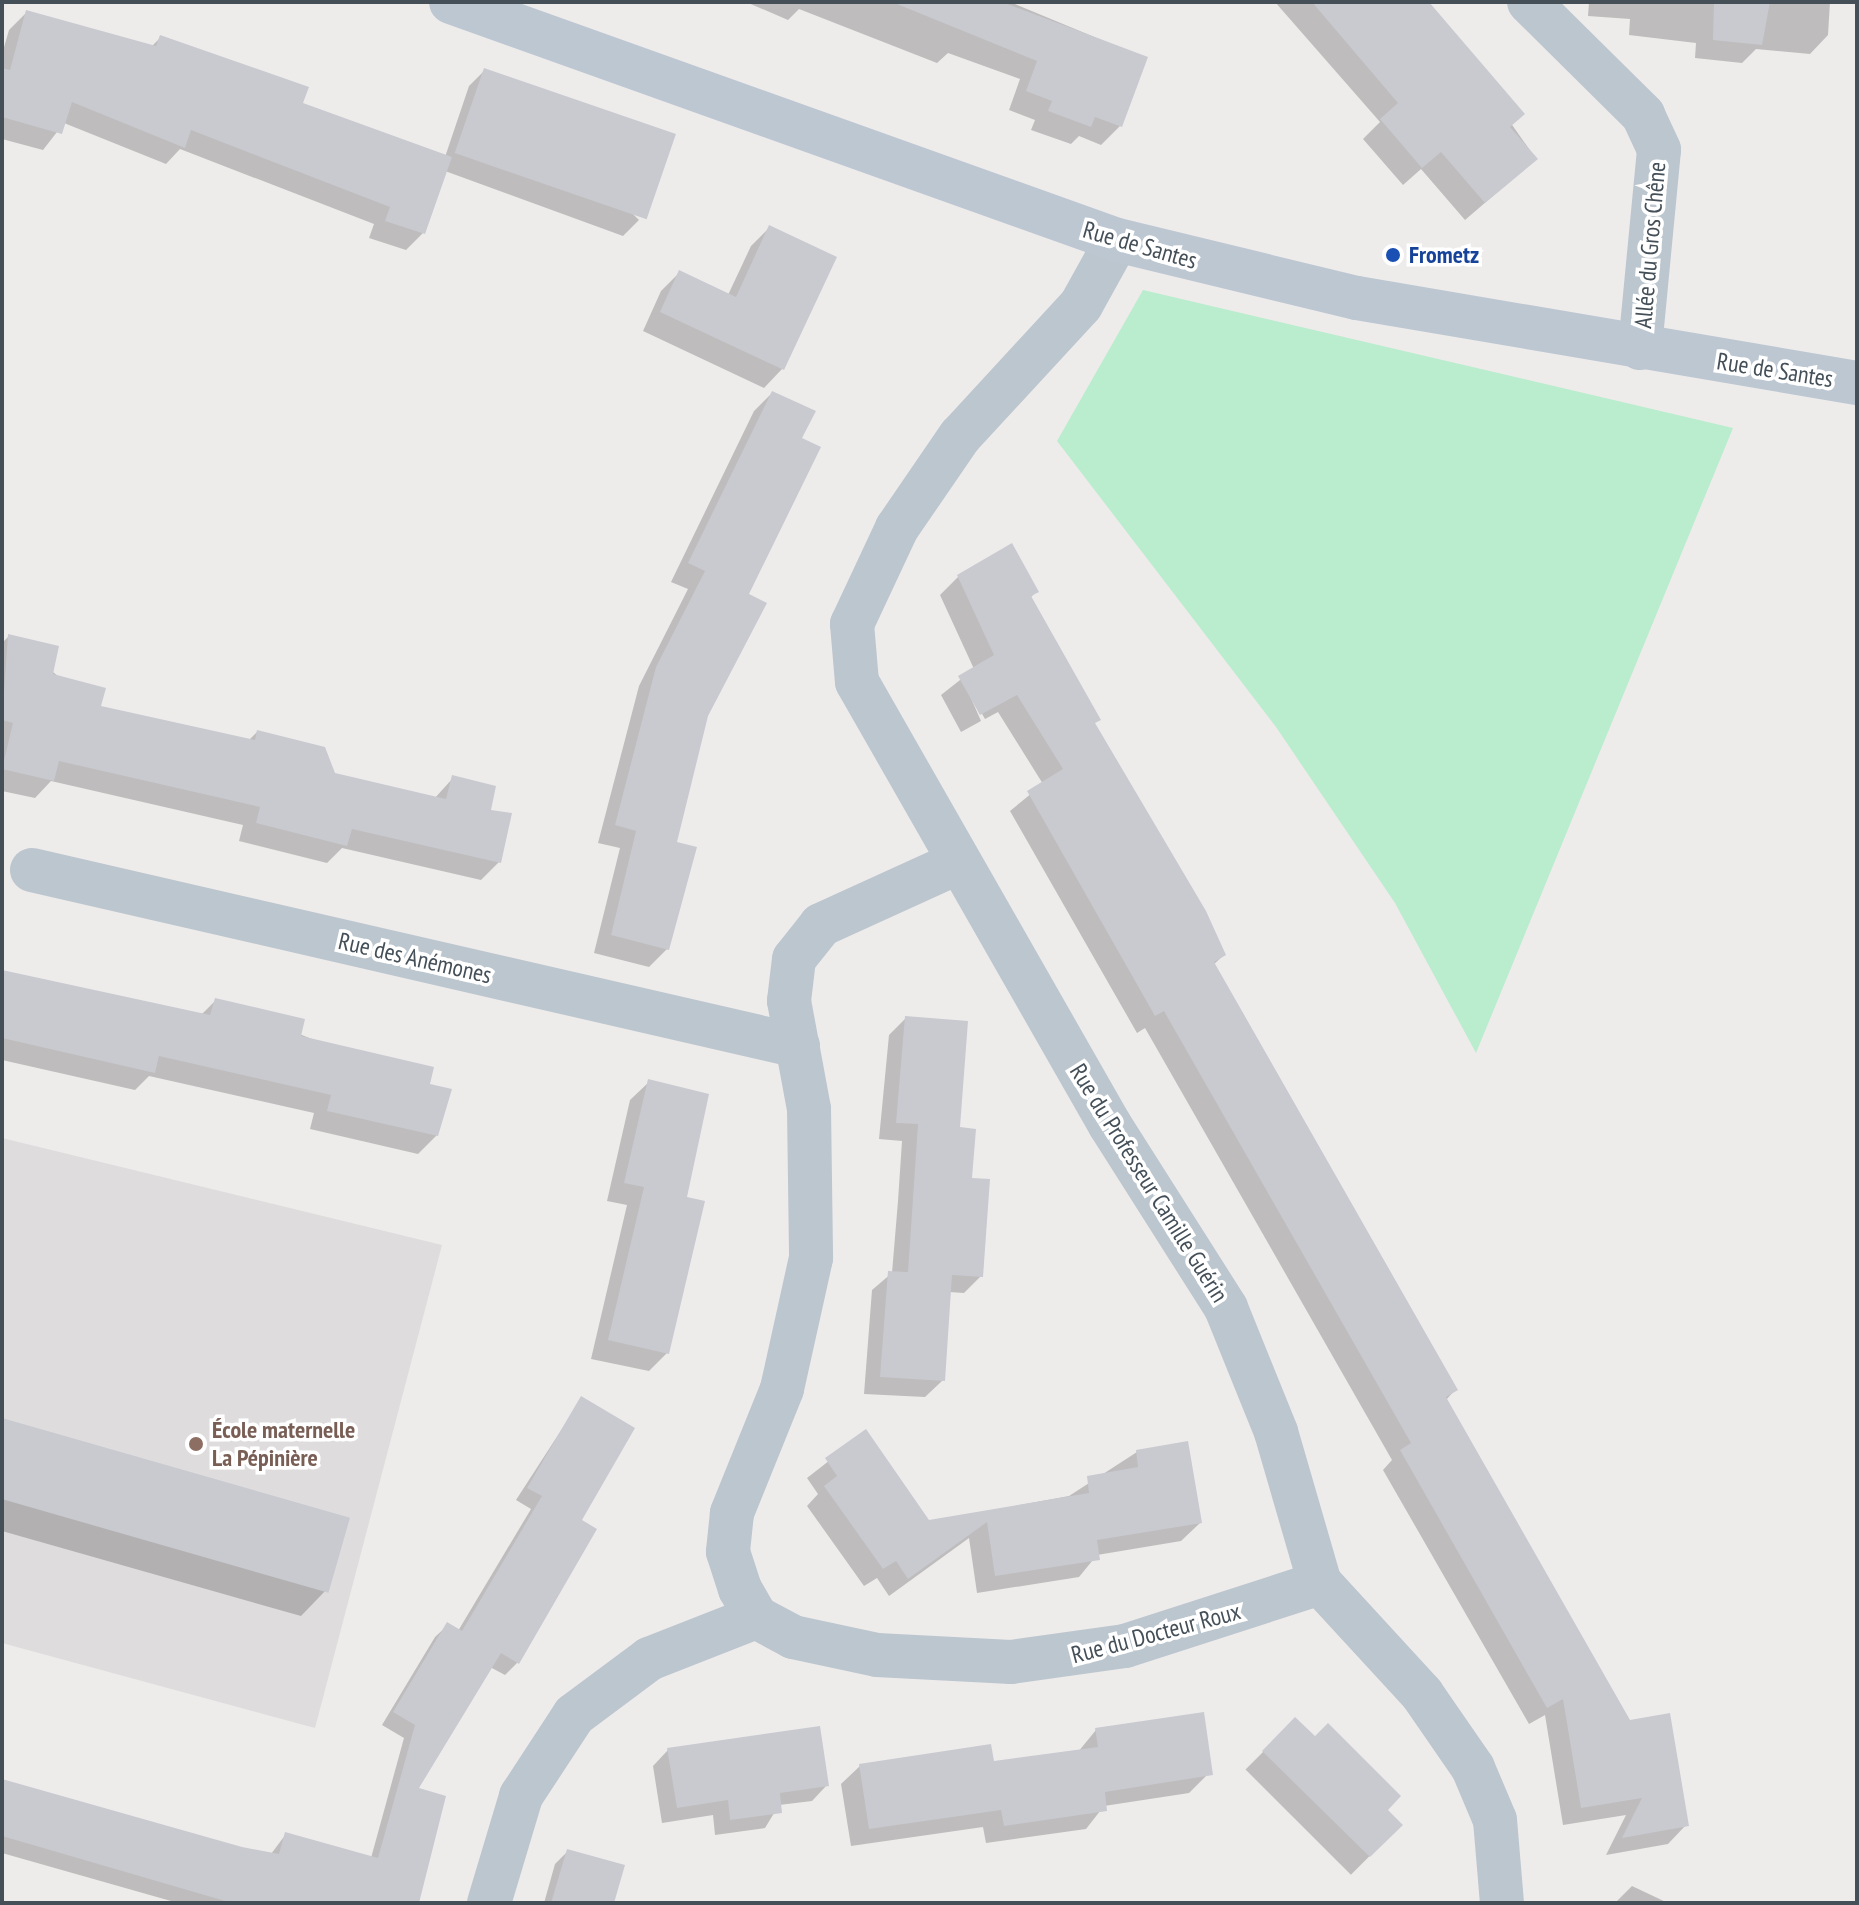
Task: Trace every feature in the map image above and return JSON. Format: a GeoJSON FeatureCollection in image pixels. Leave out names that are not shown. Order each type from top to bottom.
{"type":"FeatureCollection","features":[{"type":"Feature","properties":{"kind":"street","name":"Rue de Santes"},"geometry":{"type":"LineString","coordinates":[[451,2],[1117,240],[1312,289],[1857,383]]}},
{"type":"Feature","properties":{"kind":"street","name":"Allée du Gros Chêne"},"geometry":{"type":"LineString","coordinates":[[1529,2],[1643,115],[1659,150],[1640,348]]}},
{"type":"Feature","properties":{"kind":"street","name":"Rue du Professeur Camille Guérin"},"geometry":{"type":"LineString","coordinates":[[1117,240],[1081,305],[960,436],[897,528],[852,624],[857,682],[1110,1125],[1226,1308],[1276,1432],[1320,1583],[1422,1694],[1473,1768],[1495,1820],[1502,1903]]}},
{"type":"Feature","properties":{"kind":"street"},"geometry":{"type":"LineString","coordinates":[[489,1903],[521,1796],[574,1715],[649,1659],[756,1617],[740,1589],[727,1537],[782,1389],[811,1258],[810,1125],[789,986],[801,946],[835,916],[959,862]]}},
{"type":"Feature","properties":{"kind":"street","name":"Rue des Anémones"},"geometry":{"type":"LineString","coordinates":[[32,870],[798,1046]]}},
{"type":"Feature","properties":{"kind":"street","name":"Rue du Docteur Roux"},"geometry":{"type":"LineString","coordinates":[[756,1617],[793,1637],[877,1655],[1011,1662],[1125,1646],[1320,1583]]}},
{"type":"Feature","properties":{"kind":"shaded area","name":"École maternelle La Pépinière"},"geometry":{"type":"Polygon","coordinates":[[[2,1138],[442,1245],[315,1728],[2,1643],[2,1138]]]}},
{"type":"Feature","properties":{"kind":"green space"},"geometry":{"type":"Polygon","coordinates":[[[1143,290],[1733,428],[1476,1053],[1395,903],[1276,727],[1057,441],[1143,290]]]}},
{"type":"Feature","properties":{"kind":"building"},"geometry":{"type":"Polygon","coordinates":[[[892,2],[1002,2],[1148,57],[1122,127],[1095,117],[1091,127],[1048,111],[1052,101],[1026,91],[1037,61],[892,2]]]}},
{"type":"Feature","properties":{"kind":"building"},"geometry":{"type":"Polygon","coordinates":[[[1312,2],[1429,2],[1525,114],[1510,127],[1538,159],[1485,203],[1441,152],[1422,168],[1380,119],[1398,103],[1312,2]]]}},
{"type":"Feature","properties":{"kind":"building"},"geometry":{"type":"Polygon","coordinates":[[[1714,2],[1770,2],[1762,45],[1713,40],[1714,2]]]}},
{"type":"Feature","properties":{"kind":"building"},"geometry":{"type":"Polygon","coordinates":[[[26,10],[156,46],[160,35],[309,87],[303,103],[452,157],[425,234],[385,221],[390,207],[191,130],[185,148],[72,102],[62,134],[2,117],[2,68],[10,70],[26,10]]]}},
{"type":"Feature","properties":{"kind":"building"},"geometry":{"type":"Polygon","coordinates":[[[484,68],[676,134],[647,219],[455,153],[484,68]]]}},
{"type":"Feature","properties":{"kind":"building"},"geometry":{"type":"Polygon","coordinates":[[[769,225],[837,257],[784,370],[660,312],[679,270],[736,297],[769,225]]]}},
{"type":"Feature","properties":{"kind":"building"},"geometry":{"type":"Polygon","coordinates":[[[772,391],[816,411],[802,438],[821,447],[749,594],[767,603],[708,716],[677,842],[697,847],[669,950],[611,935],[636,831],[615,825],[656,667],[705,571],[688,563],[772,391]]]}},
{"type":"Feature","properties":{"kind":"building"},"geometry":{"type":"Polygon","coordinates":[[[1012,543],[1039,592],[1031,596],[1101,720],[1095,723],[1206,911],[1226,955],[1214,962],[1458,1390],[1446,1397],[1630,1720],[1670,1713],[1689,1826],[1622,1838],[1642,1798],[1581,1808],[1563,1699],[1547,1708],[1400,1450],[1411,1443],[1164,1011],[1155,1016],[1027,791],[1063,769],[1017,695],[980,715],[958,676],[994,655],[957,575],[1012,543]]]}},
{"type":"Feature","properties":{"kind":"building"},"geometry":{"type":"Polygon","coordinates":[[[8,634],[59,646],[53,674],[106,688],[101,706],[255,740],[257,730],[325,747],[335,773],[446,799],[452,775],[496,786],[491,810],[512,813],[501,863],[352,829],[347,846],[256,823],[260,807],[59,761],[54,781],[2,769],[13,723],[2,720],[8,634]]]}},
{"type":"Feature","properties":{"kind":"building"},"geometry":{"type":"Polygon","coordinates":[[[2,970],[210,1015],[215,998],[305,1019],[301,1036],[434,1067],[430,1084],[452,1089],[438,1136],[327,1111],[331,1095],[159,1056],[155,1073],[2,1038],[2,970]]]}},
{"type":"Feature","properties":{"kind":"building"},"geometry":{"type":"Polygon","coordinates":[[[905,1016],[968,1021],[960,1127],[976,1129],[972,1178],[990,1179],[983,1277],[952,1275],[945,1381],[880,1377],[888,1271],[908,1272],[918,1124],[896,1123],[905,1016]]]}},
{"type":"Feature","properties":{"kind":"building"},"geometry":{"type":"Polygon","coordinates":[[[648,1079],[709,1094],[687,1197],[705,1201],[669,1354],[608,1340],[644,1187],[624,1183],[648,1079]]]}},
{"type":"Feature","properties":{"kind":"building"},"geometry":{"type":"Polygon","coordinates":[[[581,1396],[635,1428],[582,1520],[597,1529],[519,1664],[501,1653],[419,1788],[446,1796],[419,1903],[232,1903],[2,1836],[2,1779],[242,1847],[279,1854],[285,1832],[378,1858],[415,1725],[393,1712],[447,1622],[462,1631],[542,1496],[527,1488],[581,1396]]]}},
{"type":"Feature","properties":{"kind":"building"},"geometry":{"type":"Polygon","coordinates":[[[2,1418],[350,1518],[328,1593],[2,1499],[2,1418]]]}},
{"type":"Feature","properties":{"kind":"building"},"geometry":{"type":"Polygon","coordinates":[[[866,1429],[929,1520],[1089,1493],[1087,1476],[1138,1467],[1136,1450],[1188,1441],[1202,1523],[1097,1540],[1100,1560],[995,1576],[987,1522],[908,1579],[896,1561],[883,1569],[824,1486],[837,1476],[825,1458],[866,1429]]]}},
{"type":"Feature","properties":{"kind":"building"},"geometry":{"type":"Polygon","coordinates":[[[1204,1712],[1213,1775],[1105,1792],[1107,1811],[1004,1826],[1001,1810],[869,1829],[859,1764],[991,1744],[994,1761],[1098,1747],[1095,1728],[1204,1712]]]}},
{"type":"Feature","properties":{"kind":"building"},"geometry":{"type":"Polygon","coordinates":[[[1295,1717],[1315,1736],[1328,1723],[1401,1796],[1388,1810],[1403,1825],[1370,1857],[1262,1751],[1295,1717]]]}},
{"type":"Feature","properties":{"kind":"building"},"geometry":{"type":"Polygon","coordinates":[[[820,1726],[829,1786],[780,1793],[782,1813],[730,1820],[728,1800],[677,1808],[667,1748],[820,1726]]]}},
{"type":"Feature","properties":{"kind":"building"},"geometry":{"type":"Polygon","coordinates":[[[567,1849],[625,1865],[614,1903],[551,1903],[567,1849]]]}},
{"type":"Feature","properties":{"kind":"place","name":"Frometz"},"geometry":{"type":"Point","coordinates":[1393,255]}},
{"type":"Feature","properties":{"kind":"place","name":"École maternelle La Pépinière"},"geometry":{"type":"Point","coordinates":[196,1444]}}]}
